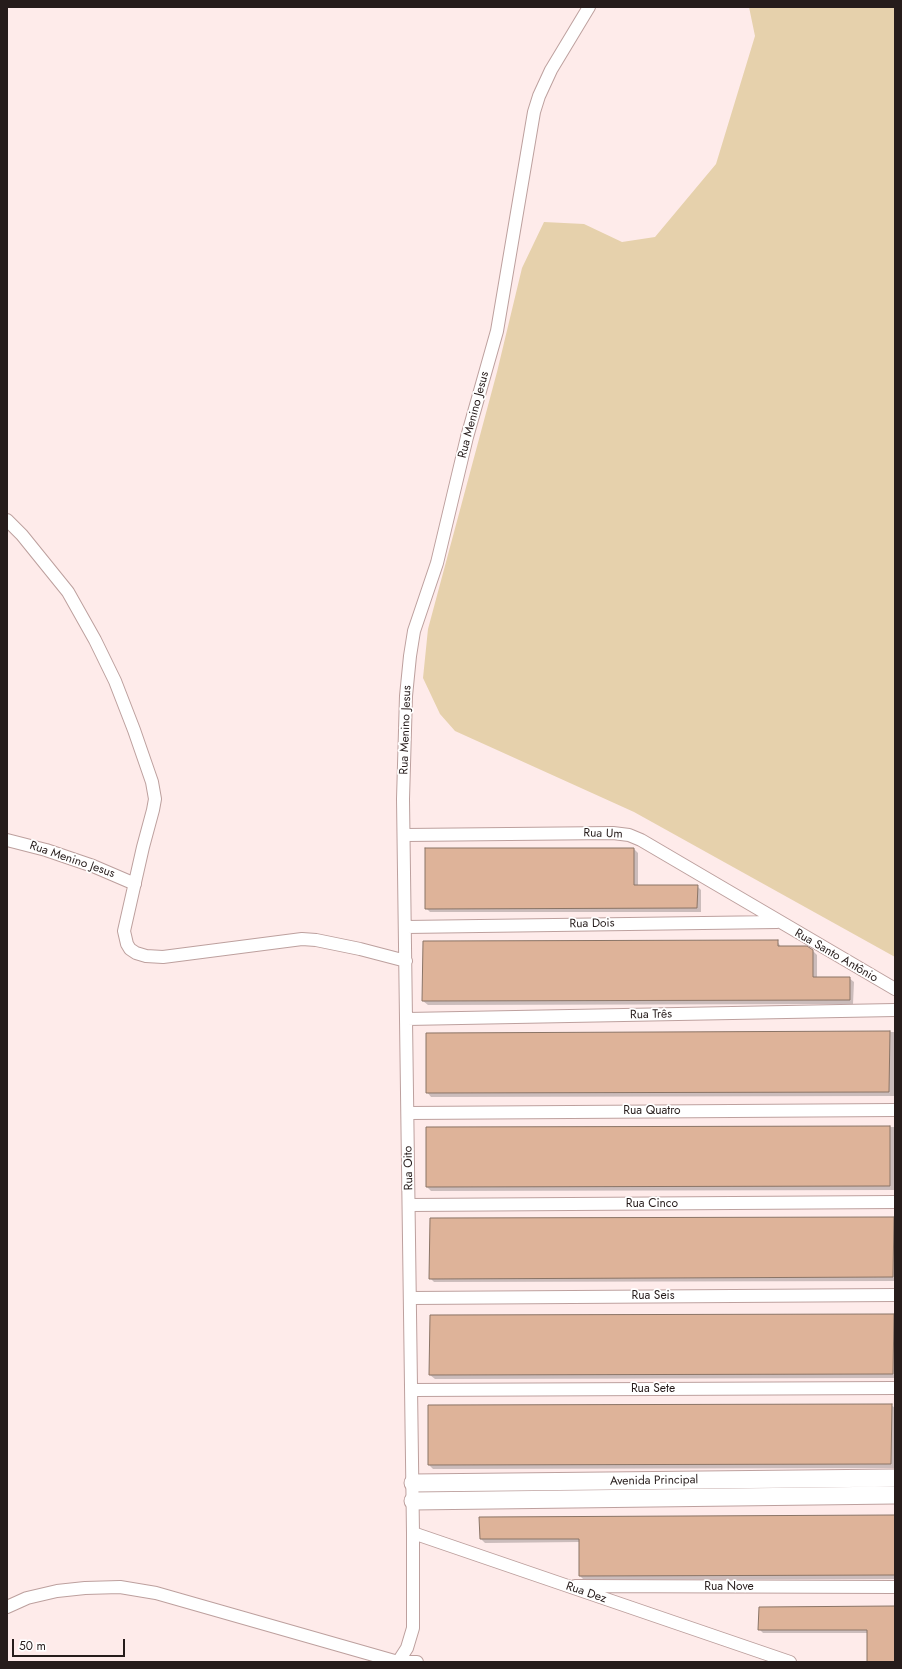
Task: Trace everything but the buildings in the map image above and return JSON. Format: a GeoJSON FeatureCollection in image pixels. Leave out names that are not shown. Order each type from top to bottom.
{"type":"FeatureCollection","features":[{"type":"Feature","properties":{"kind":"street","name":"Rua Menino Jesus"},"geometry":{"type":"LineString","coordinates":[[405,835],[404,764],[406,696],[414,631],[437,563],[482,380],[492,352],[501,311],[534,112],[551,70],[589,7]]}},
{"type":"Feature","properties":{"kind":"street"},"geometry":{"type":"LineString","coordinates":[[7,520],[22,535],[68,592],[99,647],[115,681],[152,782],[154,799],[153,810],[124,931],[124,938],[130,949],[136,953],[154,957],[182,955],[302,939],[354,947],[406,961]]}},
{"type":"Feature","properties":{"kind":"street","name":"Rua Um"},"geometry":{"type":"LineString","coordinates":[[405,835],[625,834],[641,840],[778,922]]}},
{"type":"Feature","properties":{"kind":"street","name":"Rua Oito"},"geometry":{"type":"LineString","coordinates":[[405,835],[413,1501]]}},
{"type":"Feature","properties":{"kind":"street","name":"Rua Menino Jesus"},"geometry":{"type":"LineString","coordinates":[[7,840],[46,850],[93,866],[135,884]]}},
{"type":"Feature","properties":{"kind":"street","name":"Rua Dois"},"geometry":{"type":"LineString","coordinates":[[406,927],[778,922]]}},
{"type":"Feature","properties":{"kind":"street","name":"Rua Santo Antônio"},"geometry":{"type":"LineString","coordinates":[[778,922],[895,989]]}},
{"type":"Feature","properties":{"kind":"street","name":"Rua Três"},"geometry":{"type":"LineString","coordinates":[[407,1019],[895,1010]]}},
{"type":"Feature","properties":{"kind":"street","name":"Rua Quatro"},"geometry":{"type":"LineString","coordinates":[[408,1113],[895,1110]]}},
{"type":"Feature","properties":{"kind":"street","name":"Rua Cinco"},"geometry":{"type":"LineString","coordinates":[[410,1205],[895,1202]]}},
{"type":"Feature","properties":{"kind":"street","name":"Rua Seis"},"geometry":{"type":"LineString","coordinates":[[411,1298],[895,1295]]}},
{"type":"Feature","properties":{"kind":"street","name":"Rua Sete"},"geometry":{"type":"LineString","coordinates":[[412,1390],[895,1388]]}},
{"type":"Feature","properties":{"kind":"street","name":"Avenida Principal"},"geometry":{"type":"LineString","coordinates":[[413,1483],[895,1478]]}},
{"type":"Feature","properties":{"kind":"street","name":"Avenida Principal"},"geometry":{"type":"LineString","coordinates":[[413,1501],[895,1495]]}},
{"type":"Feature","properties":{"kind":"street"},"geometry":{"type":"LineString","coordinates":[[398,1662],[407,1648],[413,1628],[413,1501]]}},
{"type":"Feature","properties":{"kind":"street","name":"Rua Dez"},"geometry":{"type":"LineString","coordinates":[[413,1533],[564,1586],[790,1662]]}},
{"type":"Feature","properties":{"kind":"street","name":"Rua Nove"},"geometry":{"type":"LineString","coordinates":[[564,1586],[895,1588]]}},
{"type":"Feature","properties":{"kind":"street"},"geometry":{"type":"LineString","coordinates":[[7,1607],[27,1598],[57,1591],[85,1588],[120,1587],[156,1593],[398,1662],[417,1662]]}},
{"type":"Feature","properties":{"kind":"shaded area"},"geometry":{"type":"Polygon","coordinates":[[[749,7],[895,7],[895,957],[634,812],[455,731],[440,714],[423,678],[428,629],[497,372],[522,268],[544,222],[584,224],[622,242],[655,237],[716,164],[755,36],[749,7]]]}}]}
